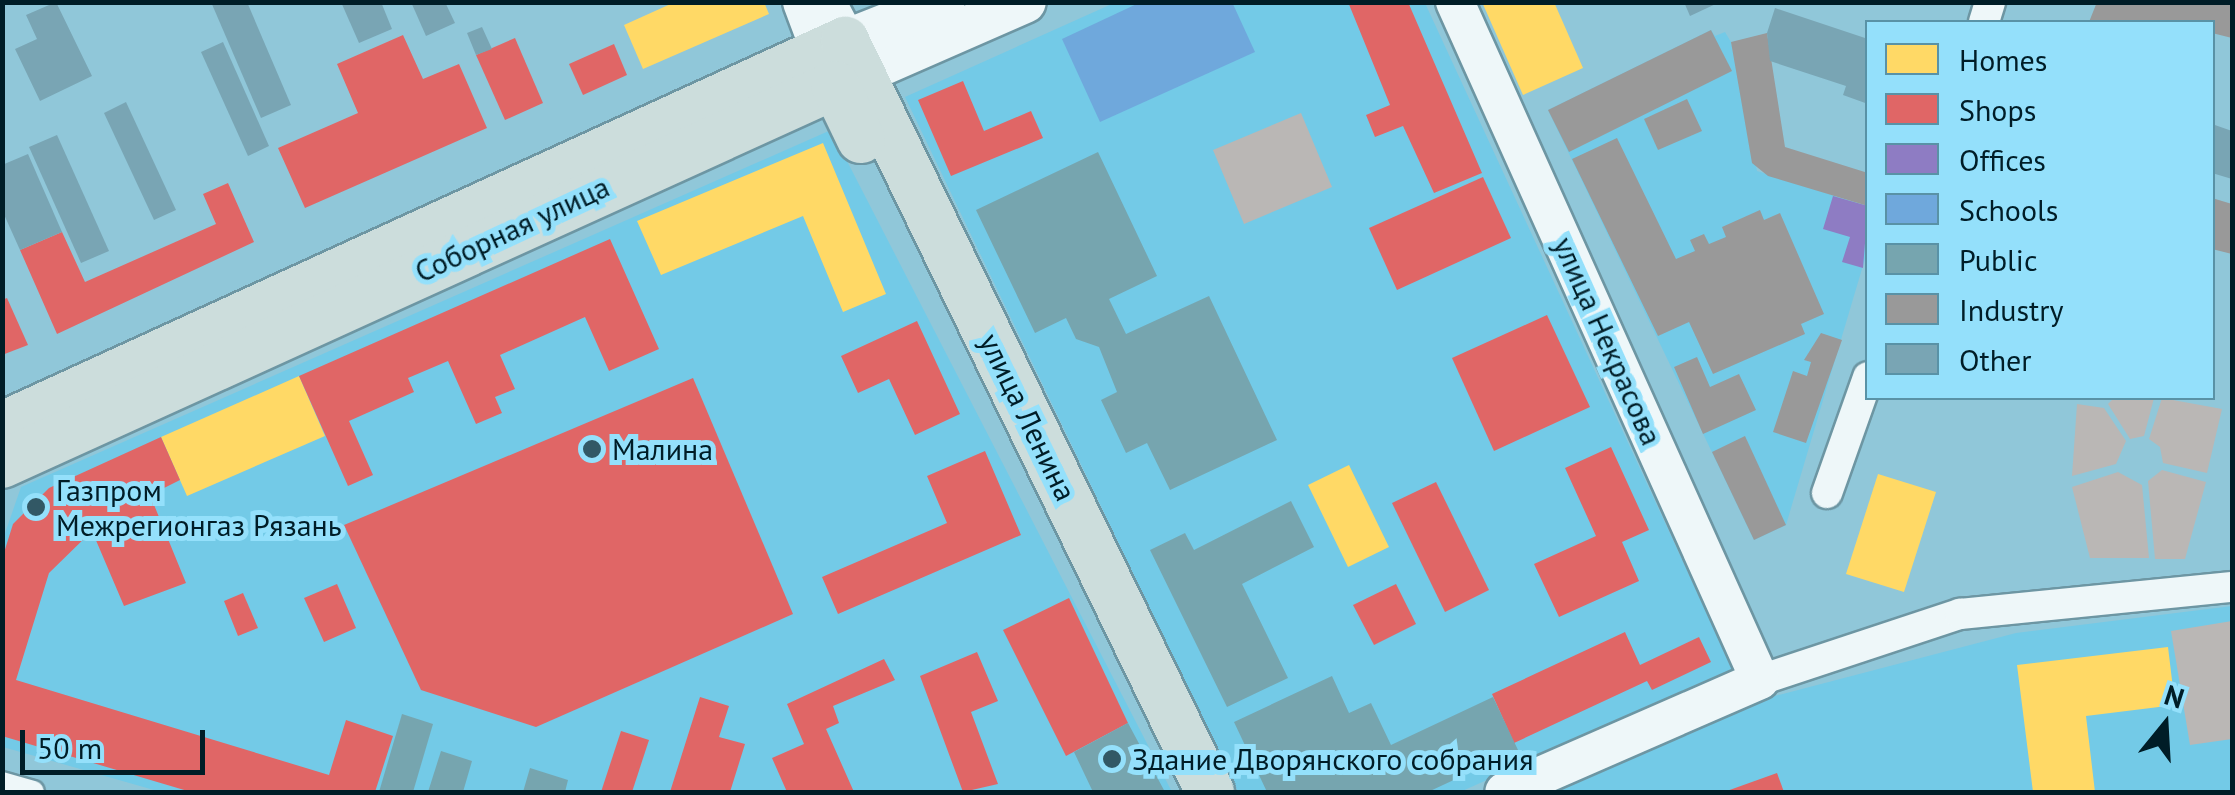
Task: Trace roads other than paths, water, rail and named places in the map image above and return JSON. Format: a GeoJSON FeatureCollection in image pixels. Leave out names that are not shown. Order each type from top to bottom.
{"type":"FeatureCollection","features":[{"type":"Feature","properties":{"kind":"main road"},"geometry":{"type":"LineString","coordinates":[[804,2],[836,51]]}},
{"type":"Feature","properties":{"kind":"main road","name":"Соборная улица"},"geometry":{"type":"LineString","coordinates":[[2,426],[944,2]]}},
{"type":"Feature","properties":{"kind":"main road","name":"Соборная улица"},"geometry":{"type":"LineString","coordinates":[[2,464],[836,51],[1026,2]]}},
{"type":"Feature","properties":{"kind":"main road","name":"улица Ленина"},"geometry":{"type":"LineString","coordinates":[[836,51],[1184,792]]}},
{"type":"Feature","properties":{"kind":"main road","name":"улица Ленина"},"geometry":{"type":"LineString","coordinates":[[836,51],[1210,792]]}},
{"type":"Feature","properties":{"kind":"street","name":"улица Некрасова"},"geometry":{"type":"LineString","coordinates":[[1455,2],[1760,680]]}},
{"type":"Feature","properties":{"kind":"street"},"geometry":{"type":"LineString","coordinates":[[1827,493],[1865,385]]}},
{"type":"Feature","properties":{"kind":"street"},"geometry":{"type":"LineString","coordinates":[[1504,792],[1760,680],[1960,614],[2232,587]]}},
{"type":"Feature","properties":{"kind":"street"},"geometry":{"type":"LineString","coordinates":[[2,783],[33,792]]}},
{"type":"Feature","properties":{"kind":"place","name":"Малина"},"geometry":{"type":"Point","coordinates":[592,449]}},
{"type":"Feature","properties":{"kind":"place","name":"Газпром Межрегионгаз Рязань"},"geometry":{"type":"Point","coordinates":[36,507]}},
{"type":"Feature","properties":{"kind":"place","name":"Здание Дворянского собрания"},"geometry":{"type":"Point","coordinates":[1112,759]}}]}
